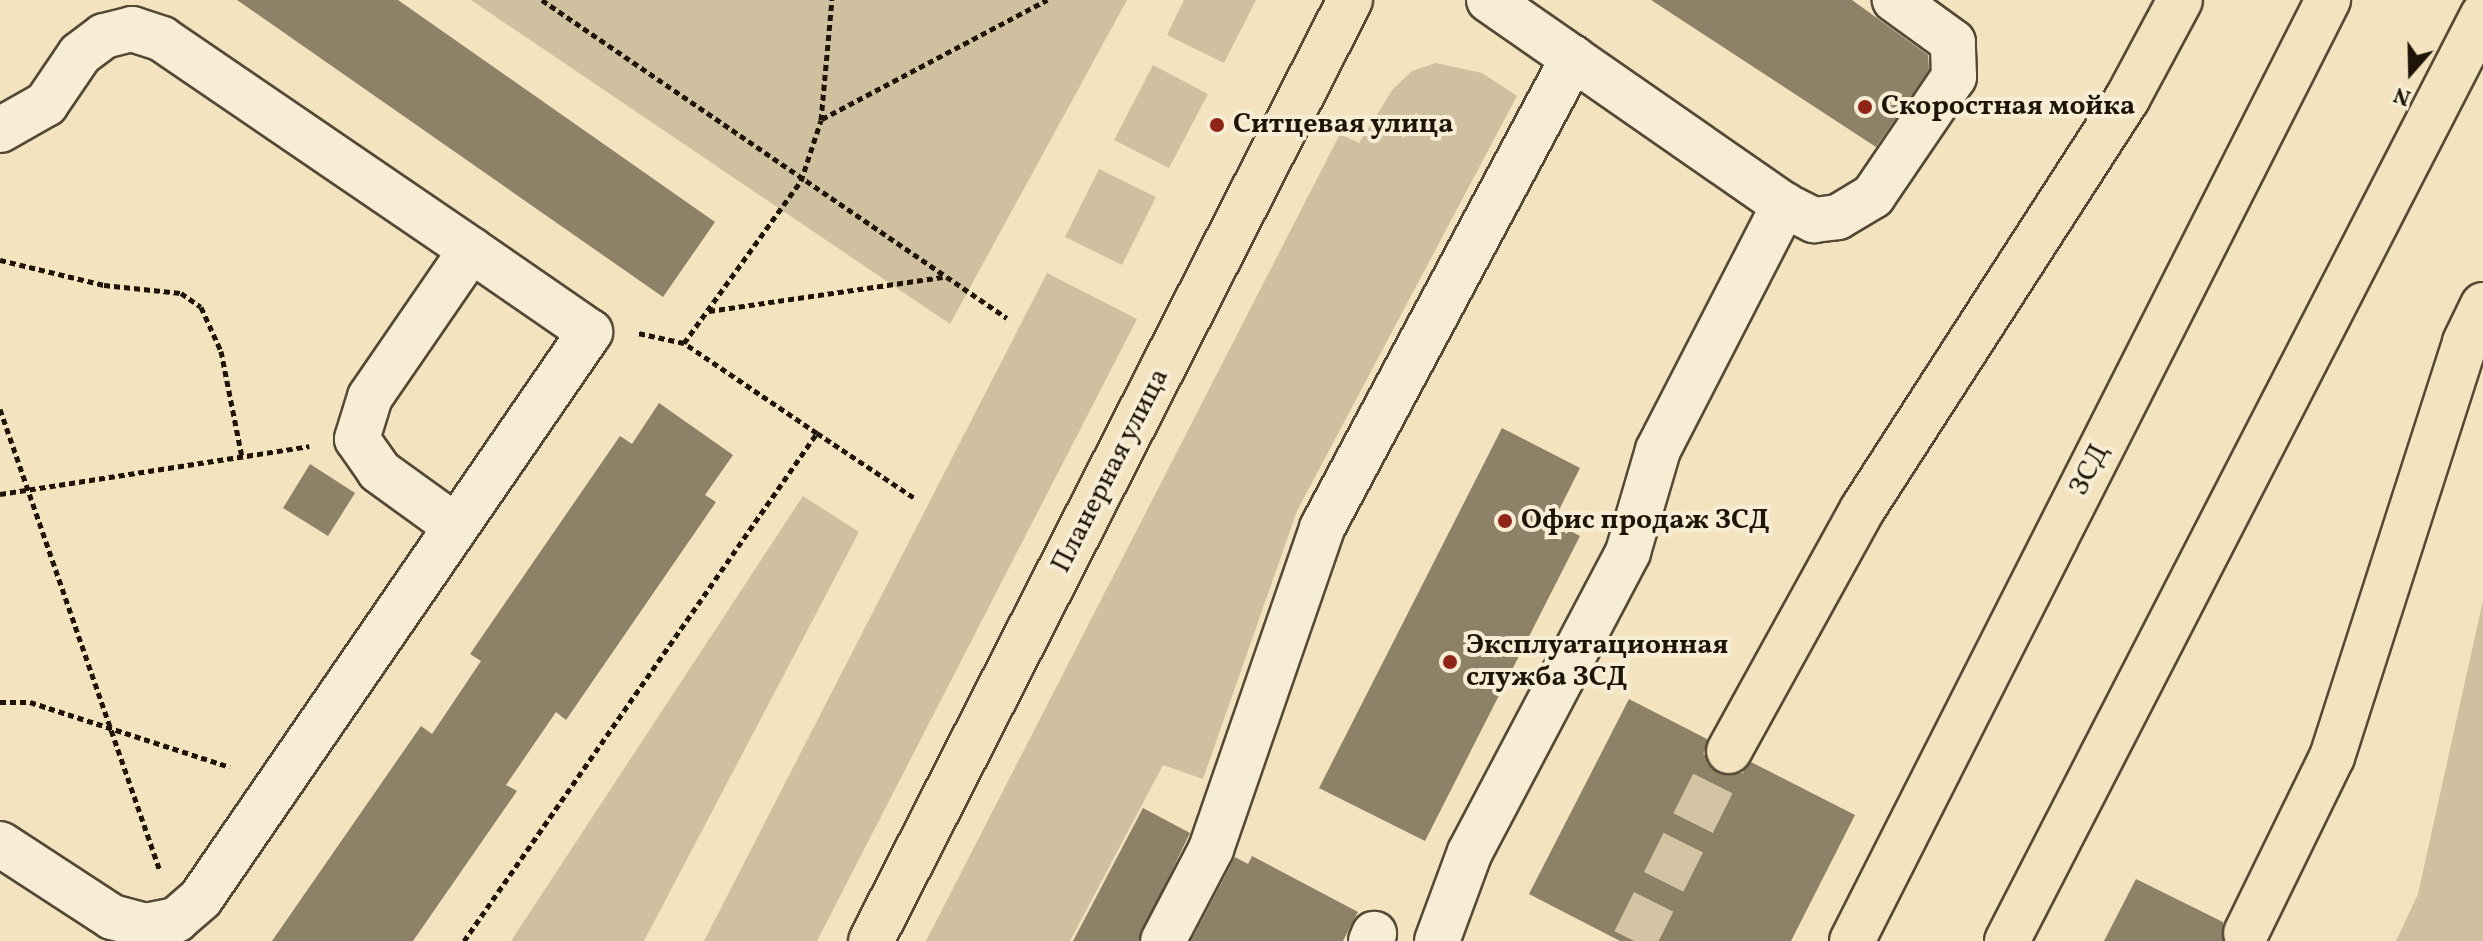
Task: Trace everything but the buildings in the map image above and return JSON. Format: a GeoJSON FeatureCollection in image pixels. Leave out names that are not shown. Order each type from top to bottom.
{"type":"FeatureCollection","features":[{"type":"Feature","properties":{"kind":"main road","name":"Планерная улица"},"geometry":{"type":"LineString","coordinates":[[871,941],[1350,0]]}},
{"type":"Feature","properties":{"kind":"main road"},"geometry":{"type":"LineString","coordinates":[[1729,751],[1862,510],[2127,99],[2180,0]]}},
{"type":"Feature","properties":{"kind":"main road","name":"ЗСД"},"geometry":{"type":"LineString","coordinates":[[1852,941],[2328,0]]}},
{"type":"Feature","properties":{"kind":"main road"},"geometry":{"type":"LineString","coordinates":[[2007,941],[2483,15]]}},
{"type":"Feature","properties":{"kind":"main road"},"geometry":{"type":"LineString","coordinates":[[2246,933],[2332,757],[2474,323]]}},
{"type":"Feature","properties":{"kind":"street"},"geometry":{"type":"LineString","coordinates":[[1489,0],[1784,205],[1814,220],[1859,207],[1873,196],[1954,77],[1953,42],[1895,0]]}},
{"type":"Feature","properties":{"kind":"street"},"geometry":{"type":"LineString","coordinates":[[0,130],[46,104],[80,54],[104,36],[132,29],[162,39],[590,332],[454,525],[201,898],[176,920],[145,926],[112,917],[0,844]]}},
{"type":"Feature","properties":{"kind":"street"},"geometry":{"type":"LineString","coordinates":[[1163,941],[1211,849],[1322,528],[1573,58]]}},
{"type":"Feature","properties":{"kind":"street"},"geometry":{"type":"LineString","coordinates":[[1437,941],[1470,852],[1628,552],[1658,450],[1784,205]]}},
{"type":"Feature","properties":{"kind":"street"},"geometry":{"type":"LineString","coordinates":[[454,525],[379,471],[357,439],[370,397],[471,250]]}},
{"type":"Feature","properties":{"kind":"path"},"geometry":{"type":"LineString","coordinates":[[542,0],[801,181],[1007,318]]}},
{"type":"Feature","properties":{"kind":"path"},"geometry":{"type":"LineString","coordinates":[[684,343],[801,181],[821,120],[832,0]]}},
{"type":"Feature","properties":{"kind":"path"},"geometry":{"type":"LineString","coordinates":[[821,120],[1047,0]]}},
{"type":"Feature","properties":{"kind":"path"},"geometry":{"type":"LineString","coordinates":[[0,260],[104,285],[181,293],[201,307],[221,351],[242,457]]}},
{"type":"Feature","properties":{"kind":"path"},"geometry":{"type":"LineString","coordinates":[[708,311],[943,277]]}},
{"type":"Feature","properties":{"kind":"path"},"geometry":{"type":"LineString","coordinates":[[590,332],[659,334],[684,343],[916,499]]}},
{"type":"Feature","properties":{"kind":"path"},"geometry":{"type":"LineString","coordinates":[[0,409],[114,728],[176,920]]}},
{"type":"Feature","properties":{"kind":"path"},"geometry":{"type":"LineString","coordinates":[[464,941],[817,433]]}},
{"type":"Feature","properties":{"kind":"path"},"geometry":{"type":"LineString","coordinates":[[0,494],[357,439]]}},
{"type":"Feature","properties":{"kind":"path"},"geometry":{"type":"LineString","coordinates":[[0,702],[30,702],[280,785]]}},
{"type":"Feature","properties":{"kind":"shaded area"},"geometry":{"type":"Polygon","coordinates":[[[471,0],[1127,0],[950,324],[471,0]]]}},
{"type":"Feature","properties":{"kind":"shaded area"},"geometry":{"type":"Polygon","coordinates":[[[1184,0],[1256,0],[1224,63],[1167,35],[1184,0]]]}},
{"type":"Feature","properties":{"kind":"shaded area"},"geometry":{"type":"Polygon","coordinates":[[[1436,63],[1482,73],[1517,96],[1297,511],[1203,779],[1163,765],[1070,941],[926,941],[1340,134],[1359,143],[1393,89],[1412,71],[1436,63]]]}},
{"type":"Feature","properties":{"kind":"shaded area"},"geometry":{"type":"Polygon","coordinates":[[[1153,65],[1208,94],[1169,168],[1114,140],[1153,65]]]}},
{"type":"Feature","properties":{"kind":"shaded area"},"geometry":{"type":"Polygon","coordinates":[[[1099,169],[1156,197],[1122,265],[1065,237],[1099,169]]]}},
{"type":"Feature","properties":{"kind":"shaded area"},"geometry":{"type":"Polygon","coordinates":[[[1047,273],[1137,319],[817,941],[704,941],[1047,273]]]}},
{"type":"Feature","properties":{"kind":"shaded area"},"geometry":{"type":"Polygon","coordinates":[[[803,496],[859,532],[644,941],[511,941],[803,496]]]}},
{"type":"Feature","properties":{"kind":"shaded area"},"geometry":{"type":"Polygon","coordinates":[[[2483,600],[2483,941],[2396,941],[2418,894],[2483,600]]]}},
{"type":"Feature","properties":{"kind":"tunnel"},"geometry":{"type":"LineString","coordinates":[[1634,941],[1729,751]]}},
{"type":"Feature","properties":{"kind":"place","name":"Скоростная мойка"},"geometry":{"type":"Point","coordinates":[1865,107]}},
{"type":"Feature","properties":{"kind":"place","name":"Ситцевая улица"},"geometry":{"type":"Point","coordinates":[1217,125]}},
{"type":"Feature","properties":{"kind":"place","name":"Офис продаж ЗСД"},"geometry":{"type":"Point","coordinates":[1505,521]}},
{"type":"Feature","properties":{"kind":"place","name":"Эксплуатационная служба ЗСД"},"geometry":{"type":"Point","coordinates":[1450,662]}}]}
